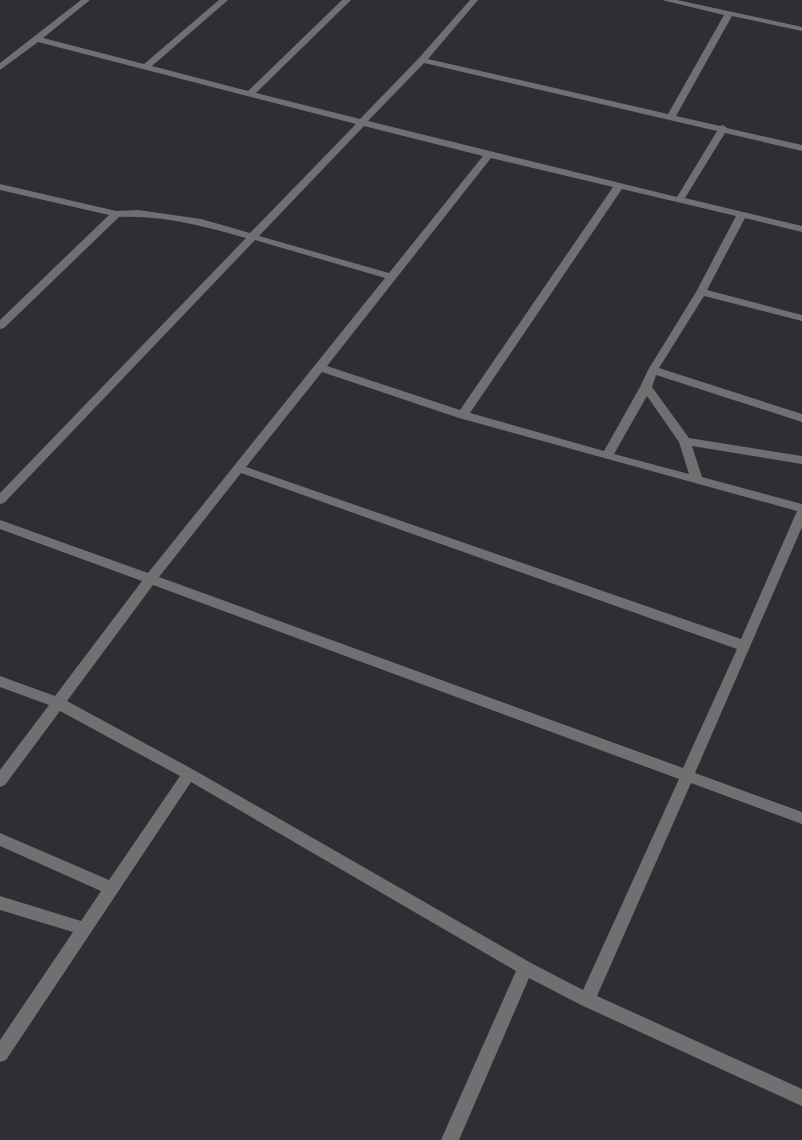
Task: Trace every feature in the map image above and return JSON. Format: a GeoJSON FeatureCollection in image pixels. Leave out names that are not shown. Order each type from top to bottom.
{"type":"FeatureCollection","features":[{"type":"Feature","properties":{"kind":"street"},"geometry":{"type":"LineString","coordinates":[[0,67],[86,0]]}},
{"type":"Feature","properties":{"kind":"street"},"geometry":{"type":"LineString","coordinates":[[146,67],[224,0]]}},
{"type":"Feature","properties":{"kind":"street"},"geometry":{"type":"LineString","coordinates":[[250,94],[347,0]]}},
{"type":"Feature","properties":{"kind":"street"},"geometry":{"type":"LineString","coordinates":[[0,500],[422,60],[474,0]]}},
{"type":"Feature","properties":{"kind":"street"},"geometry":{"type":"LineString","coordinates":[[666,0],[802,28]]}},
{"type":"Feature","properties":{"kind":"street"},"geometry":{"type":"LineString","coordinates":[[671,117],[729,14]]}},
{"type":"Feature","properties":{"kind":"street"},"geometry":{"type":"LineString","coordinates":[[37,39],[489,155],[802,229]]}},
{"type":"Feature","properties":{"kind":"street"},"geometry":{"type":"LineString","coordinates":[[422,60],[802,146]]}},
{"type":"Feature","properties":{"kind":"street"},"geometry":{"type":"LineString","coordinates":[[680,199],[723,128]]}},
{"type":"Feature","properties":{"kind":"street"},"geometry":{"type":"LineString","coordinates":[[0,781],[151,578],[319,367],[393,278],[489,155]]}},
{"type":"Feature","properties":{"kind":"street"},"geometry":{"type":"LineString","coordinates":[[463,415],[619,186]]}},
{"type":"Feature","properties":{"kind":"street"},"geometry":{"type":"LineString","coordinates":[[0,187],[116,214],[138,213],[201,222],[393,278]]}},
{"type":"Feature","properties":{"kind":"street"},"geometry":{"type":"LineString","coordinates":[[0,326],[116,214]]}},
{"type":"Feature","properties":{"kind":"street"},"geometry":{"type":"LineString","coordinates":[[607,456],[646,387],[653,370],[702,292],[742,214]]}},
{"type":"Feature","properties":{"kind":"street"},"geometry":{"type":"LineString","coordinates":[[702,292],[802,318]]}},
{"type":"Feature","properties":{"kind":"street"},"geometry":{"type":"LineString","coordinates":[[319,367],[463,415],[802,508]]}},
{"type":"Feature","properties":{"kind":"street"},"geometry":{"type":"LineString","coordinates":[[653,370],[802,418]]}},
{"type":"Feature","properties":{"kind":"street"},"geometry":{"type":"LineString","coordinates":[[646,387],[685,441],[697,480]]}},
{"type":"Feature","properties":{"kind":"street"},"geometry":{"type":"LineString","coordinates":[[685,441],[802,460]]}},
{"type":"Feature","properties":{"kind":"street"},"geometry":{"type":"LineString","coordinates":[[238,468],[745,646]]}},
{"type":"Feature","properties":{"kind":"street"},"geometry":{"type":"LineString","coordinates":[[587,1000],[745,646],[802,513]]}},
{"type":"Feature","properties":{"kind":"street"},"geometry":{"type":"LineString","coordinates":[[0,524],[802,818]]}},
{"type":"Feature","properties":{"kind":"street"},"geometry":{"type":"LineString","coordinates":[[0,682],[58,703],[189,774],[525,968],[587,1000],[802,1098]]}},
{"type":"Feature","properties":{"kind":"street"},"geometry":{"type":"LineString","coordinates":[[0,1054],[189,774]]}},
{"type":"Feature","properties":{"kind":"street"},"geometry":{"type":"LineString","coordinates":[[0,839],[112,889]]}},
{"type":"Feature","properties":{"kind":"street"},"geometry":{"type":"LineString","coordinates":[[0,903],[85,929]]}},
{"type":"Feature","properties":{"kind":"street"},"geometry":{"type":"LineString","coordinates":[[450,1140],[525,968]]}}]}
